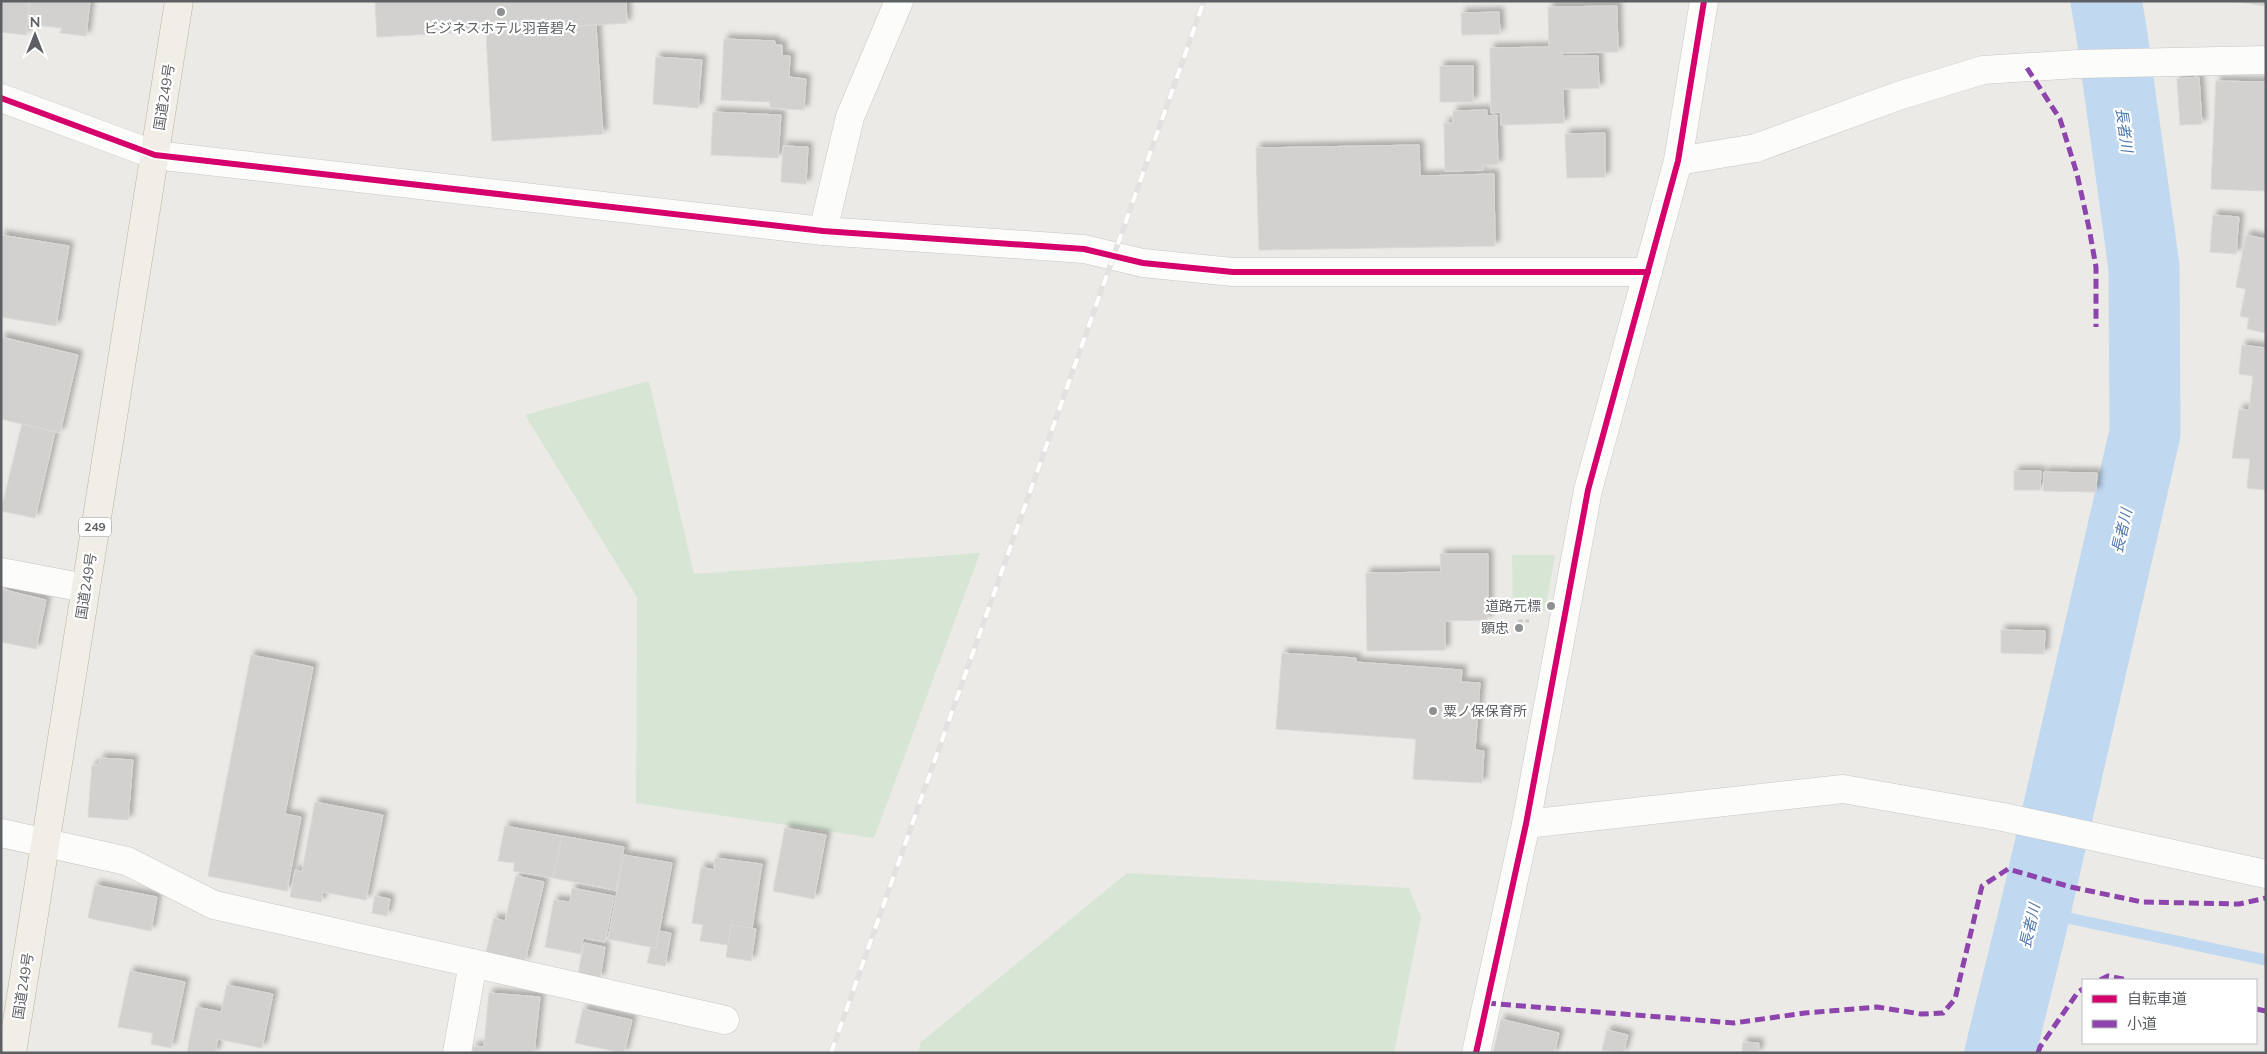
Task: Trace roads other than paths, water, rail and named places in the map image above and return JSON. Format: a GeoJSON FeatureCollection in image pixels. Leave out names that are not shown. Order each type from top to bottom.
{"type":"FeatureCollection","features":[{"type":"Feature","properties":{"kind":"highway","name":"国道249号"},"geometry":{"type":"LineString","coordinates":[[12,1053],[178,1]]}},
{"type":"Feature","properties":{"kind":"street"},"geometry":{"type":"LineString","coordinates":[[823,232],[850,117],[899,1]]}},
{"type":"Feature","properties":{"kind":"street"},"geometry":{"type":"LineString","coordinates":[[1476,1053],[1526,824],[1588,490],[1678,161],[1703,19],[1704,1]]}},
{"type":"Feature","properties":{"kind":"street"},"geometry":{"type":"LineString","coordinates":[[1678,161],[1756,148],[1898,96],[1983,70],[2078,64],[2266,60]]}},
{"type":"Feature","properties":{"kind":"street"},"geometry":{"type":"LineString","coordinates":[[1,98],[155,155],[823,232],[1084,249],[1143,263],[1233,272],[1648,272]]}},
{"type":"Feature","properties":{"kind":"street"},"geometry":{"type":"LineString","coordinates":[[1,572],[85,588]]}},
{"type":"Feature","properties":{"kind":"street"},"geometry":{"type":"LineString","coordinates":[[1526,824],[1843,789],[2003,817],[2266,874]]}},
{"type":"Feature","properties":{"kind":"street"},"geometry":{"type":"LineString","coordinates":[[1,833],[127,861],[214,905],[725,1020]]}},
{"type":"Feature","properties":{"kind":"street"},"geometry":{"type":"LineString","coordinates":[[458,1053],[473,963]]}},
{"type":"Feature","properties":{"kind":"waterway","name":"長者川"},"geometry":{"type":"LineString","coordinates":[[2000,1053],[2035,911],[2145,433],[2144,267],[2106,1]]}},
{"type":"Feature","properties":{"kind":"waterway"},"geometry":{"type":"LineString","coordinates":[[2035,911],[2266,960]]}},
{"type":"Feature","properties":{"kind":"railway"},"geometry":{"type":"LineString","coordinates":[[831,1053],[1204,1]]}},
{"type":"Feature","properties":{"kind":"place","name":"ビジネスホテル羽音碧々"},"geometry":{"type":"Point","coordinates":[501,12]}},
{"type":"Feature","properties":{"kind":"place","name":"道路元標"},"geometry":{"type":"Point","coordinates":[1551,606]}},
{"type":"Feature","properties":{"kind":"place","name":"顕忠"},"geometry":{"type":"Point","coordinates":[1519,628]}},
{"type":"Feature","properties":{"kind":"place","name":"粟ノ保保育所"},"geometry":{"type":"Point","coordinates":[1433,711]}}]}
